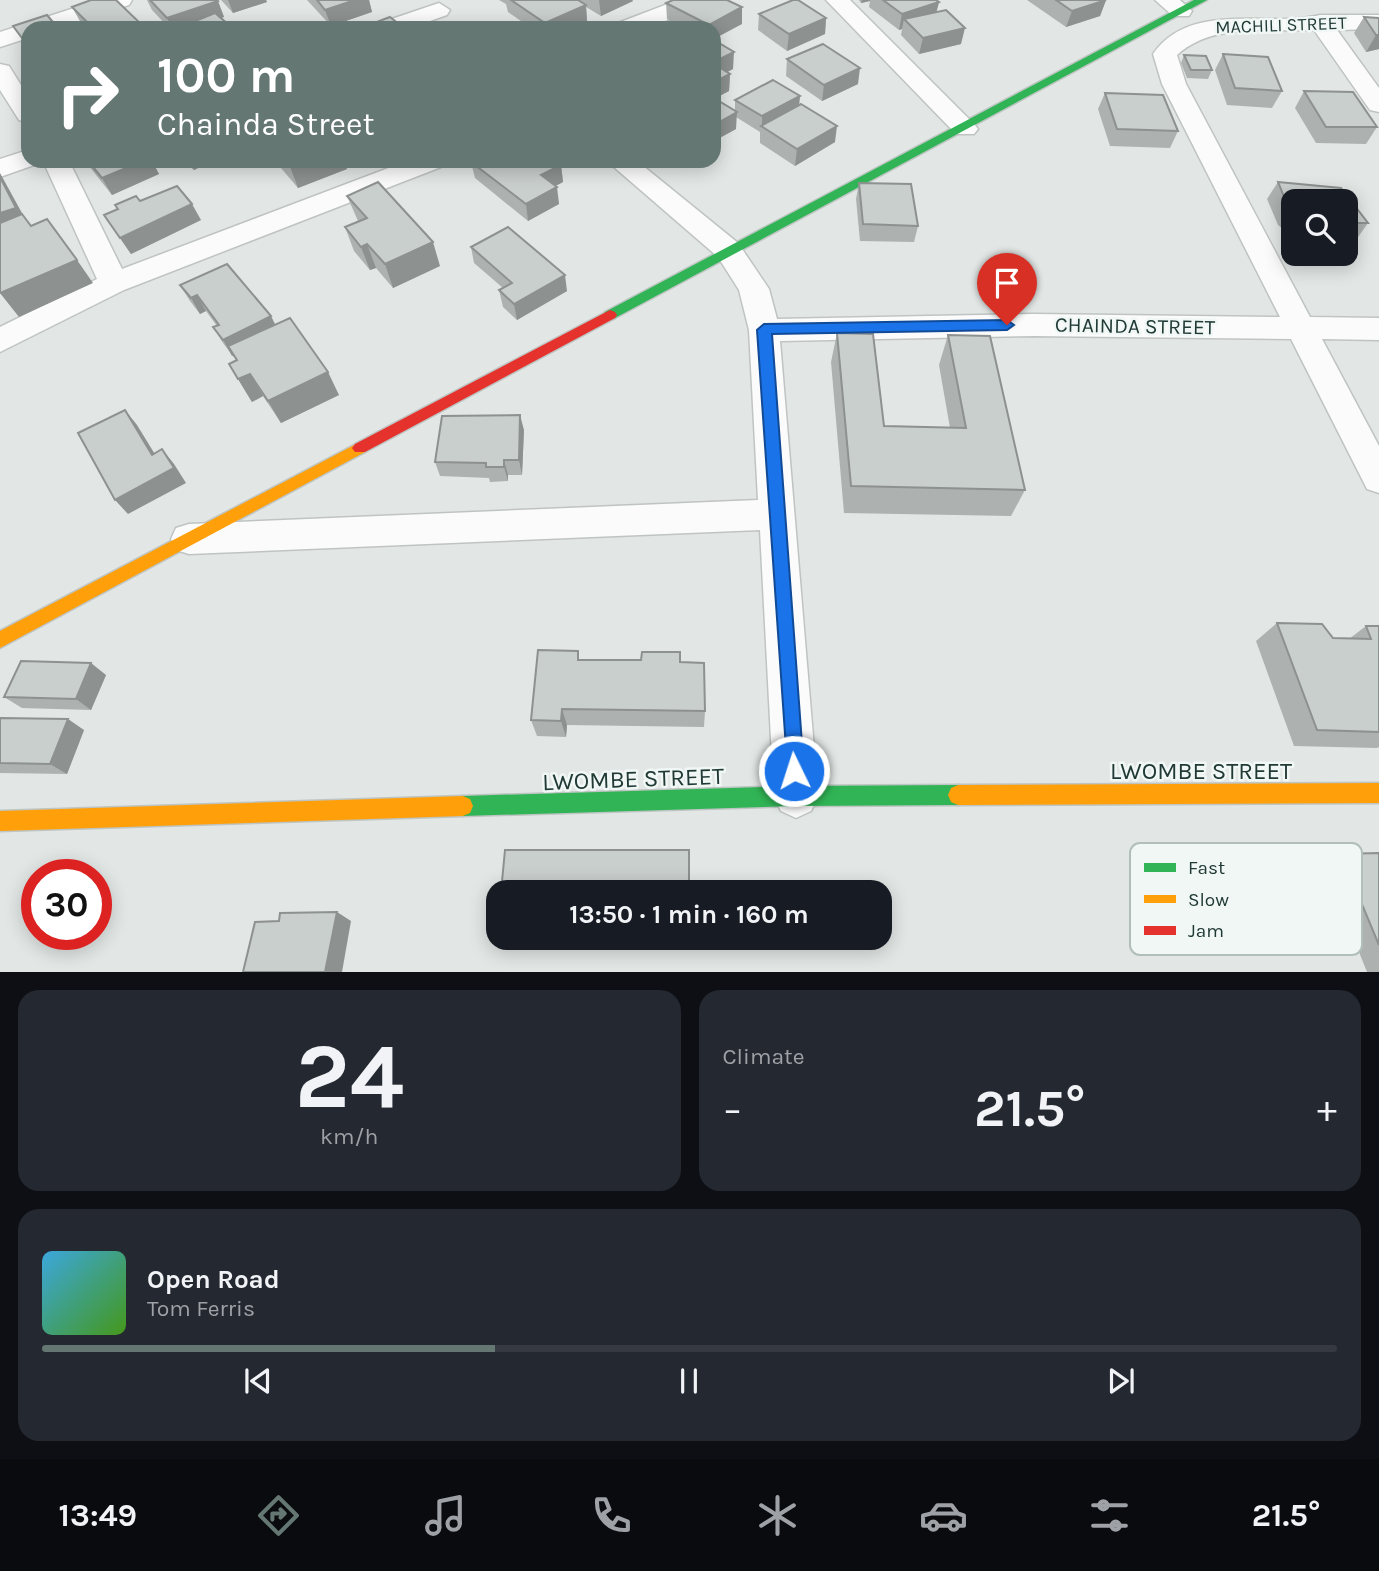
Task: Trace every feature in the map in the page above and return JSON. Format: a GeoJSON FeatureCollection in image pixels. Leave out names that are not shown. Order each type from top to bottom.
{"type":"FeatureCollection","features":[{"type":"Feature","properties":{"kind":"street"},"geometry":{"type":"LineString","coordinates":[[56,21],[121,0]]}},
{"type":"Feature","properties":{"kind":"street"},"geometry":{"type":"LineString","coordinates":[[644,21],[698,0]]}},
{"type":"Feature","properties":{"kind":"street"},"geometry":{"type":"LineString","coordinates":[[836,0],[965,128]]}},
{"type":"Feature","properties":{"kind":"street"},"geometry":{"type":"LineString","coordinates":[[0,640],[729,250],[1180,19],[1202,0]]}},
{"type":"Feature","properties":{"kind":"street"},"geometry":{"type":"LineString","coordinates":[[408,21],[440,10]]}},
{"type":"Feature","properties":{"kind":"street"},"geometry":{"type":"LineString","coordinates":[[1180,19],[1165,54],[1174,84],[1379,479]]}},
{"type":"Feature","properties":{"kind":"street","name":"MACHILI STREET"},"geometry":{"type":"LineString","coordinates":[[1180,19],[1221,26],[1379,22]]}},
{"type":"Feature","properties":{"kind":"street"},"geometry":{"type":"LineString","coordinates":[[1320,22],[1379,105]]}},
{"type":"Feature","properties":{"kind":"street"},"geometry":{"type":"LineString","coordinates":[[0,40],[21,32]]}},
{"type":"Feature","properties":{"kind":"street"},"geometry":{"type":"LineString","coordinates":[[0,71],[21,104]]}},
{"type":"Feature","properties":{"kind":"street"},"geometry":{"type":"LineString","coordinates":[[0,169],[21,161]]}},
{"type":"Feature","properties":{"kind":"street"},"geometry":{"type":"LineString","coordinates":[[59,168],[114,283]]}},
{"type":"Feature","properties":{"kind":"street"},"geometry":{"type":"LineString","coordinates":[[0,341],[114,283],[414,168]]}},
{"type":"Feature","properties":{"kind":"street"},"geometry":{"type":"LineString","coordinates":[[629,168],[729,250],[754,289],[764,330],[796,796]]}},
{"type":"Feature","properties":{"kind":"street","name":"CHAINDA STREET"},"geometry":{"type":"LineString","coordinates":[[764,330],[1034,325],[1379,329]]}},
{"type":"Feature","properties":{"kind":"street"},"geometry":{"type":"LineString","coordinates":[[189,539],[777,514]]}},
{"type":"Feature","properties":{"kind":"street","name":"LWOMBE STREET"},"geometry":{"type":"LineString","coordinates":[[8,821],[796,796],[1379,793]]}},
{"type":"Feature","properties":{"kind":"building"},"geometry":{"type":"Polygon","coordinates":[[[91,0],[116,0],[138,21],[86,21],[72,7],[91,0]]]}},
{"type":"Feature","properties":{"kind":"building"},"geometry":{"type":"Polygon","coordinates":[[[150,0],[217,0],[218,1],[167,18],[150,0]]]}},
{"type":"Feature","properties":{"kind":"building"},"geometry":{"type":"Polygon","coordinates":[[[317,0],[355,0],[325,10],[317,0]]]}},
{"type":"Feature","properties":{"kind":"building"},"geometry":{"type":"Polygon","coordinates":[[[511,0],[578,0],[586,5],[550,21],[542,21],[511,0]]]}},
{"type":"Feature","properties":{"kind":"building"},"geometry":{"type":"Polygon","coordinates":[[[673,0],[727,0],[742,7],[716,21],[701,21],[666,3],[673,0]]]}},
{"type":"Feature","properties":{"kind":"building"},"geometry":{"type":"Polygon","coordinates":[[[798,0],[826,18],[789,34],[759,14],[798,0]]]}},
{"type":"Feature","properties":{"kind":"building"},"geometry":{"type":"Polygon","coordinates":[[[883,0],[936,0],[939,2],[902,14],[883,0]]]}},
{"type":"Feature","properties":{"kind":"building"},"geometry":{"type":"Polygon","coordinates":[[[1056,0],[1106,0],[1072,11],[1056,0]]]}},
{"type":"Feature","properties":{"kind":"building"},"geometry":{"type":"Polygon","coordinates":[[[946,10],[965,28],[923,38],[904,19],[946,10]]]}},
{"type":"Feature","properties":{"kind":"building"},"geometry":{"type":"Polygon","coordinates":[[[215,13],[224,21],[195,21],[215,13]]]}},
{"type":"Feature","properties":{"kind":"building"},"geometry":{"type":"Polygon","coordinates":[[[47,15],[52,21],[28,21],[47,15]]]}},
{"type":"Feature","properties":{"kind":"building"},"geometry":{"type":"Polygon","coordinates":[[[390,17],[395,21],[379,21],[390,17]]]}},
{"type":"Feature","properties":{"kind":"building"},"geometry":{"type":"Polygon","coordinates":[[[1364,17],[1379,18],[1379,35],[1376,35],[1364,17]]]}},
{"type":"Feature","properties":{"kind":"building"},"geometry":{"type":"Polygon","coordinates":[[[21,23],[21,37],[13,26],[21,23]]]}},
{"type":"Feature","properties":{"kind":"building"},"geometry":{"type":"Polygon","coordinates":[[[721,44],[734,52],[721,58],[721,44]]]}},
{"type":"Feature","properties":{"kind":"building"},"geometry":{"type":"Polygon","coordinates":[[[823,44],[860,68],[824,85],[787,59],[823,44]]]}},
{"type":"Feature","properties":{"kind":"building"},"geometry":{"type":"Polygon","coordinates":[[[1223,54],[1268,57],[1282,91],[1235,88],[1223,54]]]}},
{"type":"Feature","properties":{"kind":"building"},"geometry":{"type":"Polygon","coordinates":[[[1184,55],[1206,56],[1212,70],[1191,70],[1184,55]]]}},
{"type":"Feature","properties":{"kind":"building"},"geometry":{"type":"Polygon","coordinates":[[[721,68],[730,74],[721,78],[721,68]]]}},
{"type":"Feature","properties":{"kind":"building"},"geometry":{"type":"Polygon","coordinates":[[[773,80],[800,96],[762,116],[735,100],[773,80]]]}},
{"type":"Feature","properties":{"kind":"building"},"geometry":{"type":"Polygon","coordinates":[[[1304,91],[1353,92],[1377,127],[1326,127],[1304,91]]]}},
{"type":"Feature","properties":{"kind":"building"},"geometry":{"type":"Polygon","coordinates":[[[1105,93],[1163,95],[1178,131],[1117,129],[1105,93]]]}},
{"type":"Feature","properties":{"kind":"building"},"geometry":{"type":"Polygon","coordinates":[[[721,102],[737,112],[721,121],[721,102]]]}},
{"type":"Feature","properties":{"kind":"building"},"geometry":{"type":"Polygon","coordinates":[[[801,104],[837,126],[797,149],[761,126],[801,104]]]}},
{"type":"Feature","properties":{"kind":"building"},"geometry":{"type":"Polygon","coordinates":[[[94,168],[126,168],[102,178],[94,168]]]}},
{"type":"Feature","properties":{"kind":"building"},"geometry":{"type":"Polygon","coordinates":[[[479,168],[555,168],[541,175],[557,187],[526,204],[479,168]]]}},
{"type":"Feature","properties":{"kind":"building"},"geometry":{"type":"Polygon","coordinates":[[[0,177],[16,208],[0,213],[0,177]]]}},
{"type":"Feature","properties":{"kind":"building"},"geometry":{"type":"Polygon","coordinates":[[[378,182],[433,242],[385,264],[367,244],[361,247],[345,227],[367,218],[347,196],[378,182]]]}},
{"type":"Feature","properties":{"kind":"building"},"geometry":{"type":"Polygon","coordinates":[[[1278,182],[1342,189],[1281,189],[1278,182]]]}},
{"type":"Feature","properties":{"kind":"building"},"geometry":{"type":"Polygon","coordinates":[[[859,183],[911,184],[918,226],[863,224],[859,183]]]}},
{"type":"Feature","properties":{"kind":"building"},"geometry":{"type":"Polygon","coordinates":[[[177,186],[192,204],[120,238],[104,215],[118,209],[115,205],[136,196],[140,201],[177,186]]]}},
{"type":"Feature","properties":{"kind":"building"},"geometry":{"type":"Polygon","coordinates":[[[1358,210],[1368,223],[1358,223],[1358,210]]]}},
{"type":"Feature","properties":{"kind":"building"},"geometry":{"type":"Polygon","coordinates":[[[22,214],[31,226],[47,219],[77,260],[0,293],[0,223],[22,214]]]}},
{"type":"Feature","properties":{"kind":"building"},"geometry":{"type":"Polygon","coordinates":[[[508,227],[565,275],[514,304],[499,290],[512,283],[471,247],[508,227]]]}},
{"type":"Feature","properties":{"kind":"building"},"geometry":{"type":"Polygon","coordinates":[[[227,264],[271,316],[223,340],[213,327],[219,325],[197,295],[191,298],[180,285],[227,264]]]}},
{"type":"Feature","properties":{"kind":"building"},"geometry":{"type":"Polygon","coordinates":[[[290,318],[328,372],[268,401],[250,374],[238,379],[229,364],[237,360],[228,346],[290,318]]]}},
{"type":"Feature","properties":{"kind":"building"},"geometry":{"type":"Polygon","coordinates":[[[837,333],[873,334],[884,426],[966,428],[948,335],[990,336],[1025,490],[851,486],[837,333]]]}},
{"type":"Feature","properties":{"kind":"building"},"geometry":{"type":"Polygon","coordinates":[[[125,410],[152,455],[162,449],[174,468],[115,500],[78,433],[125,410]]]}},
{"type":"Feature","properties":{"kind":"building"},"geometry":{"type":"Polygon","coordinates":[[[520,415],[519,460],[504,460],[504,467],[486,467],[486,463],[435,462],[442,416],[520,415]]]}},
{"type":"Feature","properties":{"kind":"building"},"geometry":{"type":"Polygon","coordinates":[[[1277,623],[1322,624],[1333,638],[1371,639],[1366,626],[1379,626],[1379,732],[1317,730],[1277,623]]]}},
{"type":"Feature","properties":{"kind":"building"},"geometry":{"type":"Polygon","coordinates":[[[538,650],[578,651],[578,660],[641,660],[642,652],[680,652],[680,662],[704,663],[705,711],[562,709],[561,721],[531,720],[538,650]]]}},
{"type":"Feature","properties":{"kind":"building"},"geometry":{"type":"Polygon","coordinates":[[[21,661],[91,663],[76,699],[4,697],[21,661]]]}},
{"type":"Feature","properties":{"kind":"building"},"geometry":{"type":"Polygon","coordinates":[[[0,718],[68,719],[50,764],[0,763],[0,718]]]}},
{"type":"Feature","properties":{"kind":"building"},"geometry":{"type":"Polygon","coordinates":[[[505,850],[689,850],[689,880],[502,880],[505,850]]]}},
{"type":"Feature","properties":{"kind":"building"},"geometry":{"type":"Polygon","coordinates":[[[1362,853],[1379,853],[1379,945],[1362,904],[1362,853]]]}},
{"type":"Feature","properties":{"kind":"building"},"geometry":{"type":"Polygon","coordinates":[[[337,912],[325,972],[243,972],[255,922],[279,921],[280,913],[337,912]]]}},
{"type":"Feature","properties":{"kind":"traffic: fast"},"geometry":{"type":"LineString","coordinates":[[610,315],[1202,0]]}},
{"type":"Feature","properties":{"kind":"traffic: fast"},"geometry":{"type":"LineString","coordinates":[[463,806],[796,796],[958,795]]}},
{"type":"Feature","properties":{"kind":"traffic: slow"},"geometry":{"type":"LineString","coordinates":[[0,640],[360,448]]}},
{"type":"Feature","properties":{"kind":"traffic: slow"},"geometry":{"type":"LineString","coordinates":[[958,795],[1379,793]]}},
{"type":"Feature","properties":{"kind":"traffic: slow"},"geometry":{"type":"LineString","coordinates":[[0,821],[463,806]]}},
{"type":"Feature","properties":{"kind":"traffic: jam"},"geometry":{"type":"LineString","coordinates":[[360,448],[610,315]]}},
{"type":"Feature","properties":{"kind":"route"},"geometry":{"type":"LineString","coordinates":[[794,771],[764,330],[1007,325]]}}]}
